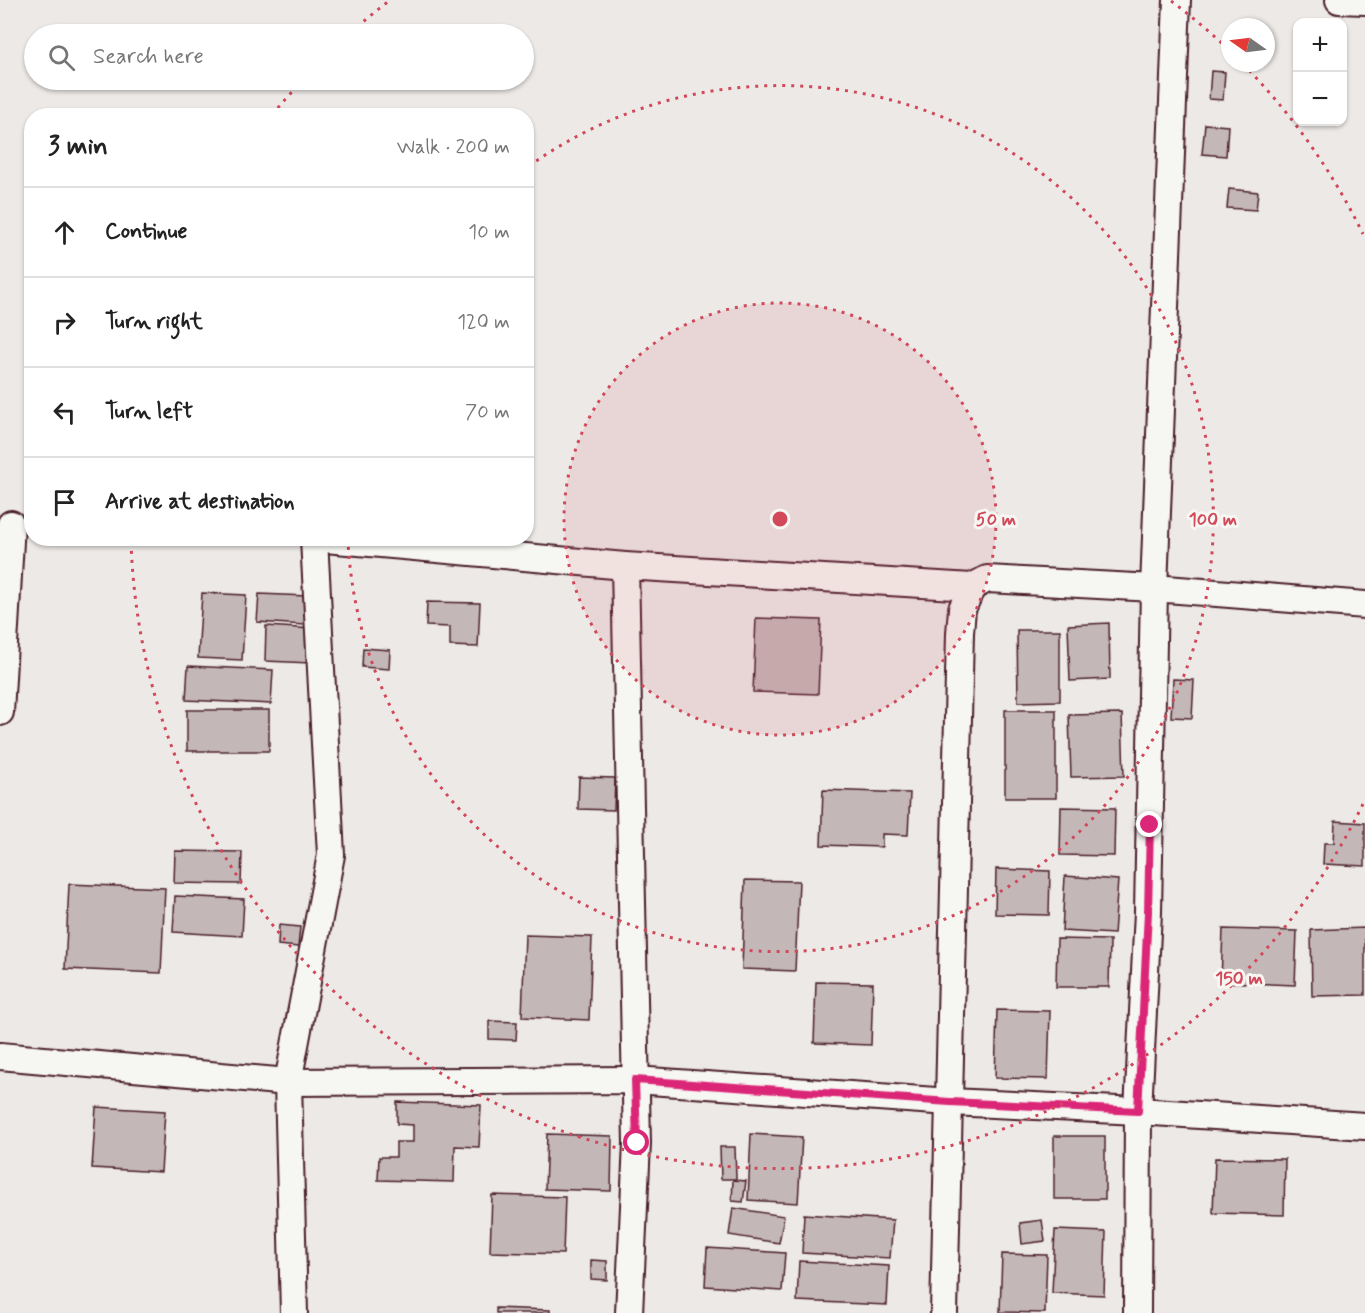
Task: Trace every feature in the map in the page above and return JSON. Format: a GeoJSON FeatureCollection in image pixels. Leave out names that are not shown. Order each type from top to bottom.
{"type":"FeatureCollection","features":[{"type":"Feature","properties":{"kind":"street"},"geometry":{"type":"LineString","coordinates":[[1137,1313],[1138,1111],[1148,912],[1154,588],[1177,0]]}},
{"type":"Feature","properties":{"kind":"street"},"geometry":{"type":"LineString","coordinates":[[1338,0],[1365,1]]}},
{"type":"Feature","properties":{"kind":"street"},"geometry":{"type":"LineString","coordinates":[[0,712],[14,524]]}},
{"type":"Feature","properties":{"kind":"street"},"geometry":{"type":"LineString","coordinates":[[294,1313],[288,1082],[331,855],[314,546]]}},
{"type":"Feature","properties":{"kind":"street"},"geometry":{"type":"LineString","coordinates":[[403,546],[626,566],[972,587],[987,579],[1154,588],[1365,605]]}},
{"type":"Feature","properties":{"kind":"street"},"geometry":{"type":"LineString","coordinates":[[626,566],[637,1143],[629,1313]]}},
{"type":"Feature","properties":{"kind":"street"},"geometry":{"type":"LineString","coordinates":[[944,1313],[960,633],[962,609],[972,587]]}},
{"type":"Feature","properties":{"kind":"street"},"geometry":{"type":"LineString","coordinates":[[0,1056],[288,1082],[635,1080],[950,1102],[1138,1111],[1365,1126]]}},
{"type":"Feature","properties":{"kind":"building"},"geometry":{"type":"Polygon","coordinates":[[[1211,71],[1225,72],[1223,100],[1209,99],[1211,71]]]}},
{"type":"Feature","properties":{"kind":"building"},"geometry":{"type":"Polygon","coordinates":[[[1205,124],[1228,126],[1226,156],[1202,154],[1205,124]]]}},
{"type":"Feature","properties":{"kind":"building"},"geometry":{"type":"Polygon","coordinates":[[[1229,189],[1258,192],[1256,210],[1227,208],[1229,189]]]}},
{"type":"Feature","properties":{"kind":"building"},"geometry":{"type":"Polygon","coordinates":[[[202,593],[246,595],[242,660],[198,658],[202,593]]]}},
{"type":"Feature","properties":{"kind":"building"},"geometry":{"type":"Polygon","coordinates":[[[259,594],[307,596],[305,625],[257,622],[259,594]]]}},
{"type":"Feature","properties":{"kind":"building"},"geometry":{"type":"Polygon","coordinates":[[[427,602],[480,603],[478,647],[450,646],[450,627],[426,626],[427,602]]]}},
{"type":"Feature","properties":{"kind":"building"},"geometry":{"type":"Polygon","coordinates":[[[756,618],[821,620],[818,694],[753,692],[756,618]]]}},
{"type":"Feature","properties":{"kind":"building"},"geometry":{"type":"Polygon","coordinates":[[[1109,623],[1110,679],[1070,681],[1068,625],[1109,623]]]}},
{"type":"Feature","properties":{"kind":"building"},"geometry":{"type":"Polygon","coordinates":[[[266,626],[313,629],[311,663],[265,661],[266,626]]]}},
{"type":"Feature","properties":{"kind":"building"},"geometry":{"type":"Polygon","coordinates":[[[1017,630],[1060,630],[1060,701],[1018,702],[1017,630]]]}},
{"type":"Feature","properties":{"kind":"building"},"geometry":{"type":"Polygon","coordinates":[[[363,648],[390,650],[389,669],[362,667],[363,648]]]}},
{"type":"Feature","properties":{"kind":"building"},"geometry":{"type":"Polygon","coordinates":[[[188,666],[273,670],[271,704],[186,700],[188,666]]]}},
{"type":"Feature","properties":{"kind":"building"},"geometry":{"type":"Polygon","coordinates":[[[1173,679],[1194,680],[1192,718],[1171,717],[1173,679]]]}},
{"type":"Feature","properties":{"kind":"building"},"geometry":{"type":"Polygon","coordinates":[[[187,710],[269,710],[269,751],[187,751],[187,710]]]}},
{"type":"Feature","properties":{"kind":"building"},"geometry":{"type":"Polygon","coordinates":[[[1005,710],[1056,710],[1056,798],[1005,798],[1005,710]]]}},
{"type":"Feature","properties":{"kind":"building"},"geometry":{"type":"Polygon","coordinates":[[[1122,714],[1124,776],[1071,777],[1069,715],[1122,714]]]}},
{"type":"Feature","properties":{"kind":"building"},"geometry":{"type":"Polygon","coordinates":[[[579,777],[615,778],[614,810],[578,809],[579,777]]]}},
{"type":"Feature","properties":{"kind":"building"},"geometry":{"type":"Polygon","coordinates":[[[823,790],[910,793],[908,835],[882,834],[882,847],[821,845],[823,790]]]}},
{"type":"Feature","properties":{"kind":"building"},"geometry":{"type":"Polygon","coordinates":[[[1061,807],[1115,808],[1114,856],[1060,855],[1061,807]]]}},
{"type":"Feature","properties":{"kind":"building"},"geometry":{"type":"Polygon","coordinates":[[[1335,821],[1365,823],[1365,866],[1323,864],[1324,843],[1334,843],[1335,821]]]}},
{"type":"Feature","properties":{"kind":"building"},"geometry":{"type":"Polygon","coordinates":[[[175,851],[242,852],[241,884],[174,883],[175,851]]]}},
{"type":"Feature","properties":{"kind":"building"},"geometry":{"type":"Polygon","coordinates":[[[996,869],[1050,871],[1049,915],[995,914],[996,869]]]}},
{"type":"Feature","properties":{"kind":"building"},"geometry":{"type":"Polygon","coordinates":[[[1065,876],[1118,880],[1114,934],[1062,931],[1065,876]]]}},
{"type":"Feature","properties":{"kind":"building"},"geometry":{"type":"Polygon","coordinates":[[[745,880],[799,881],[795,971],[742,969],[745,880]]]}},
{"type":"Feature","properties":{"kind":"building"},"geometry":{"type":"Polygon","coordinates":[[[69,884],[165,888],[161,973],[65,969],[69,884]]]}},
{"type":"Feature","properties":{"kind":"building"},"geometry":{"type":"Polygon","coordinates":[[[175,896],[244,899],[242,936],[173,932],[175,896]]]}},
{"type":"Feature","properties":{"kind":"building"},"geometry":{"type":"Polygon","coordinates":[[[279,925],[300,927],[298,947],[278,945],[279,925]]]}},
{"type":"Feature","properties":{"kind":"building"},"geometry":{"type":"Polygon","coordinates":[[[1365,928],[1365,995],[1312,996],[1311,930],[1365,928]]]}},
{"type":"Feature","properties":{"kind":"building"},"geometry":{"type":"Polygon","coordinates":[[[1223,929],[1297,931],[1295,985],[1221,982],[1223,929]]]}},
{"type":"Feature","properties":{"kind":"building"},"geometry":{"type":"Polygon","coordinates":[[[525,935],[592,937],[589,1020],[522,1017],[525,935]]]}},
{"type":"Feature","properties":{"kind":"building"},"geometry":{"type":"Polygon","coordinates":[[[1057,939],[1110,940],[1109,987],[1056,987],[1057,939]]]}},
{"type":"Feature","properties":{"kind":"building"},"geometry":{"type":"Polygon","coordinates":[[[816,982],[873,983],[871,1045],[814,1043],[816,982]]]}},
{"type":"Feature","properties":{"kind":"building"},"geometry":{"type":"Polygon","coordinates":[[[997,1010],[1050,1011],[1048,1079],[995,1078],[997,1010]]]}},
{"type":"Feature","properties":{"kind":"building"},"geometry":{"type":"Polygon","coordinates":[[[489,1021],[517,1022],[516,1040],[489,1039],[489,1021]]]}},
{"type":"Feature","properties":{"kind":"building"},"geometry":{"type":"Polygon","coordinates":[[[397,1102],[481,1105],[479,1147],[455,1146],[454,1182],[378,1180],[379,1157],[396,1157],[396,1142],[413,1142],[413,1125],[397,1124],[397,1102]]]}},
{"type":"Feature","properties":{"kind":"building"},"geometry":{"type":"Polygon","coordinates":[[[96,1107],[165,1111],[161,1172],[92,1168],[96,1107]]]}},
{"type":"Feature","properties":{"kind":"building"},"geometry":{"type":"Polygon","coordinates":[[[547,1134],[612,1136],[611,1191],[545,1189],[547,1134]]]}},
{"type":"Feature","properties":{"kind":"building"},"geometry":{"type":"Polygon","coordinates":[[[751,1134],[802,1137],[798,1203],[748,1200],[751,1134]]]}},
{"type":"Feature","properties":{"kind":"building"},"geometry":{"type":"Polygon","coordinates":[[[1054,1136],[1105,1136],[1105,1199],[1054,1199],[1054,1136]]]}},
{"type":"Feature","properties":{"kind":"building"},"geometry":{"type":"Polygon","coordinates":[[[720,1147],[735,1147],[736,1179],[721,1179],[720,1147]]]}},
{"type":"Feature","properties":{"kind":"building"},"geometry":{"type":"Polygon","coordinates":[[[1215,1158],[1285,1159],[1284,1215],[1213,1213],[1215,1158]]]}},
{"type":"Feature","properties":{"kind":"building"},"geometry":{"type":"Polygon","coordinates":[[[733,1180],[746,1181],[743,1202],[732,1201],[733,1180]]]}},
{"type":"Feature","properties":{"kind":"building"},"geometry":{"type":"Polygon","coordinates":[[[492,1195],[565,1197],[563,1254],[490,1252],[492,1195]]]}},
{"type":"Feature","properties":{"kind":"building"},"geometry":{"type":"Polygon","coordinates":[[[733,1208],[784,1216],[779,1243],[729,1235],[733,1208]]]}},
{"type":"Feature","properties":{"kind":"building"},"geometry":{"type":"Polygon","coordinates":[[[804,1214],[893,1220],[890,1258],[802,1253],[804,1214]]]}},
{"type":"Feature","properties":{"kind":"building"},"geometry":{"type":"Polygon","coordinates":[[[1042,1220],[1045,1241],[1022,1244],[1020,1223],[1042,1220]]]}},
{"type":"Feature","properties":{"kind":"building"},"geometry":{"type":"Polygon","coordinates":[[[1055,1230],[1106,1232],[1104,1295],[1052,1293],[1055,1230]]]}},
{"type":"Feature","properties":{"kind":"building"},"geometry":{"type":"Polygon","coordinates":[[[707,1248],[785,1253],[782,1291],[705,1286],[707,1248]]]}},
{"type":"Feature","properties":{"kind":"building"},"geometry":{"type":"Polygon","coordinates":[[[1002,1254],[1047,1255],[1045,1313],[1000,1312],[1002,1254]]]}},
{"type":"Feature","properties":{"kind":"building"},"geometry":{"type":"Polygon","coordinates":[[[591,1260],[607,1261],[607,1280],[591,1279],[591,1260]]]}},
{"type":"Feature","properties":{"kind":"building"},"geometry":{"type":"Polygon","coordinates":[[[799,1261],[889,1266],[887,1305],[797,1301],[799,1261]]]}},
{"type":"Feature","properties":{"kind":"building"},"geometry":{"type":"Polygon","coordinates":[[[496,1308],[550,1310],[550,1313],[496,1313],[496,1308]]]}},
{"type":"Feature","properties":{"kind":"route"},"geometry":{"type":"LineString","coordinates":[[637,1143],[635,1080],[950,1102],[1138,1111],[1150,825]]}}]}
